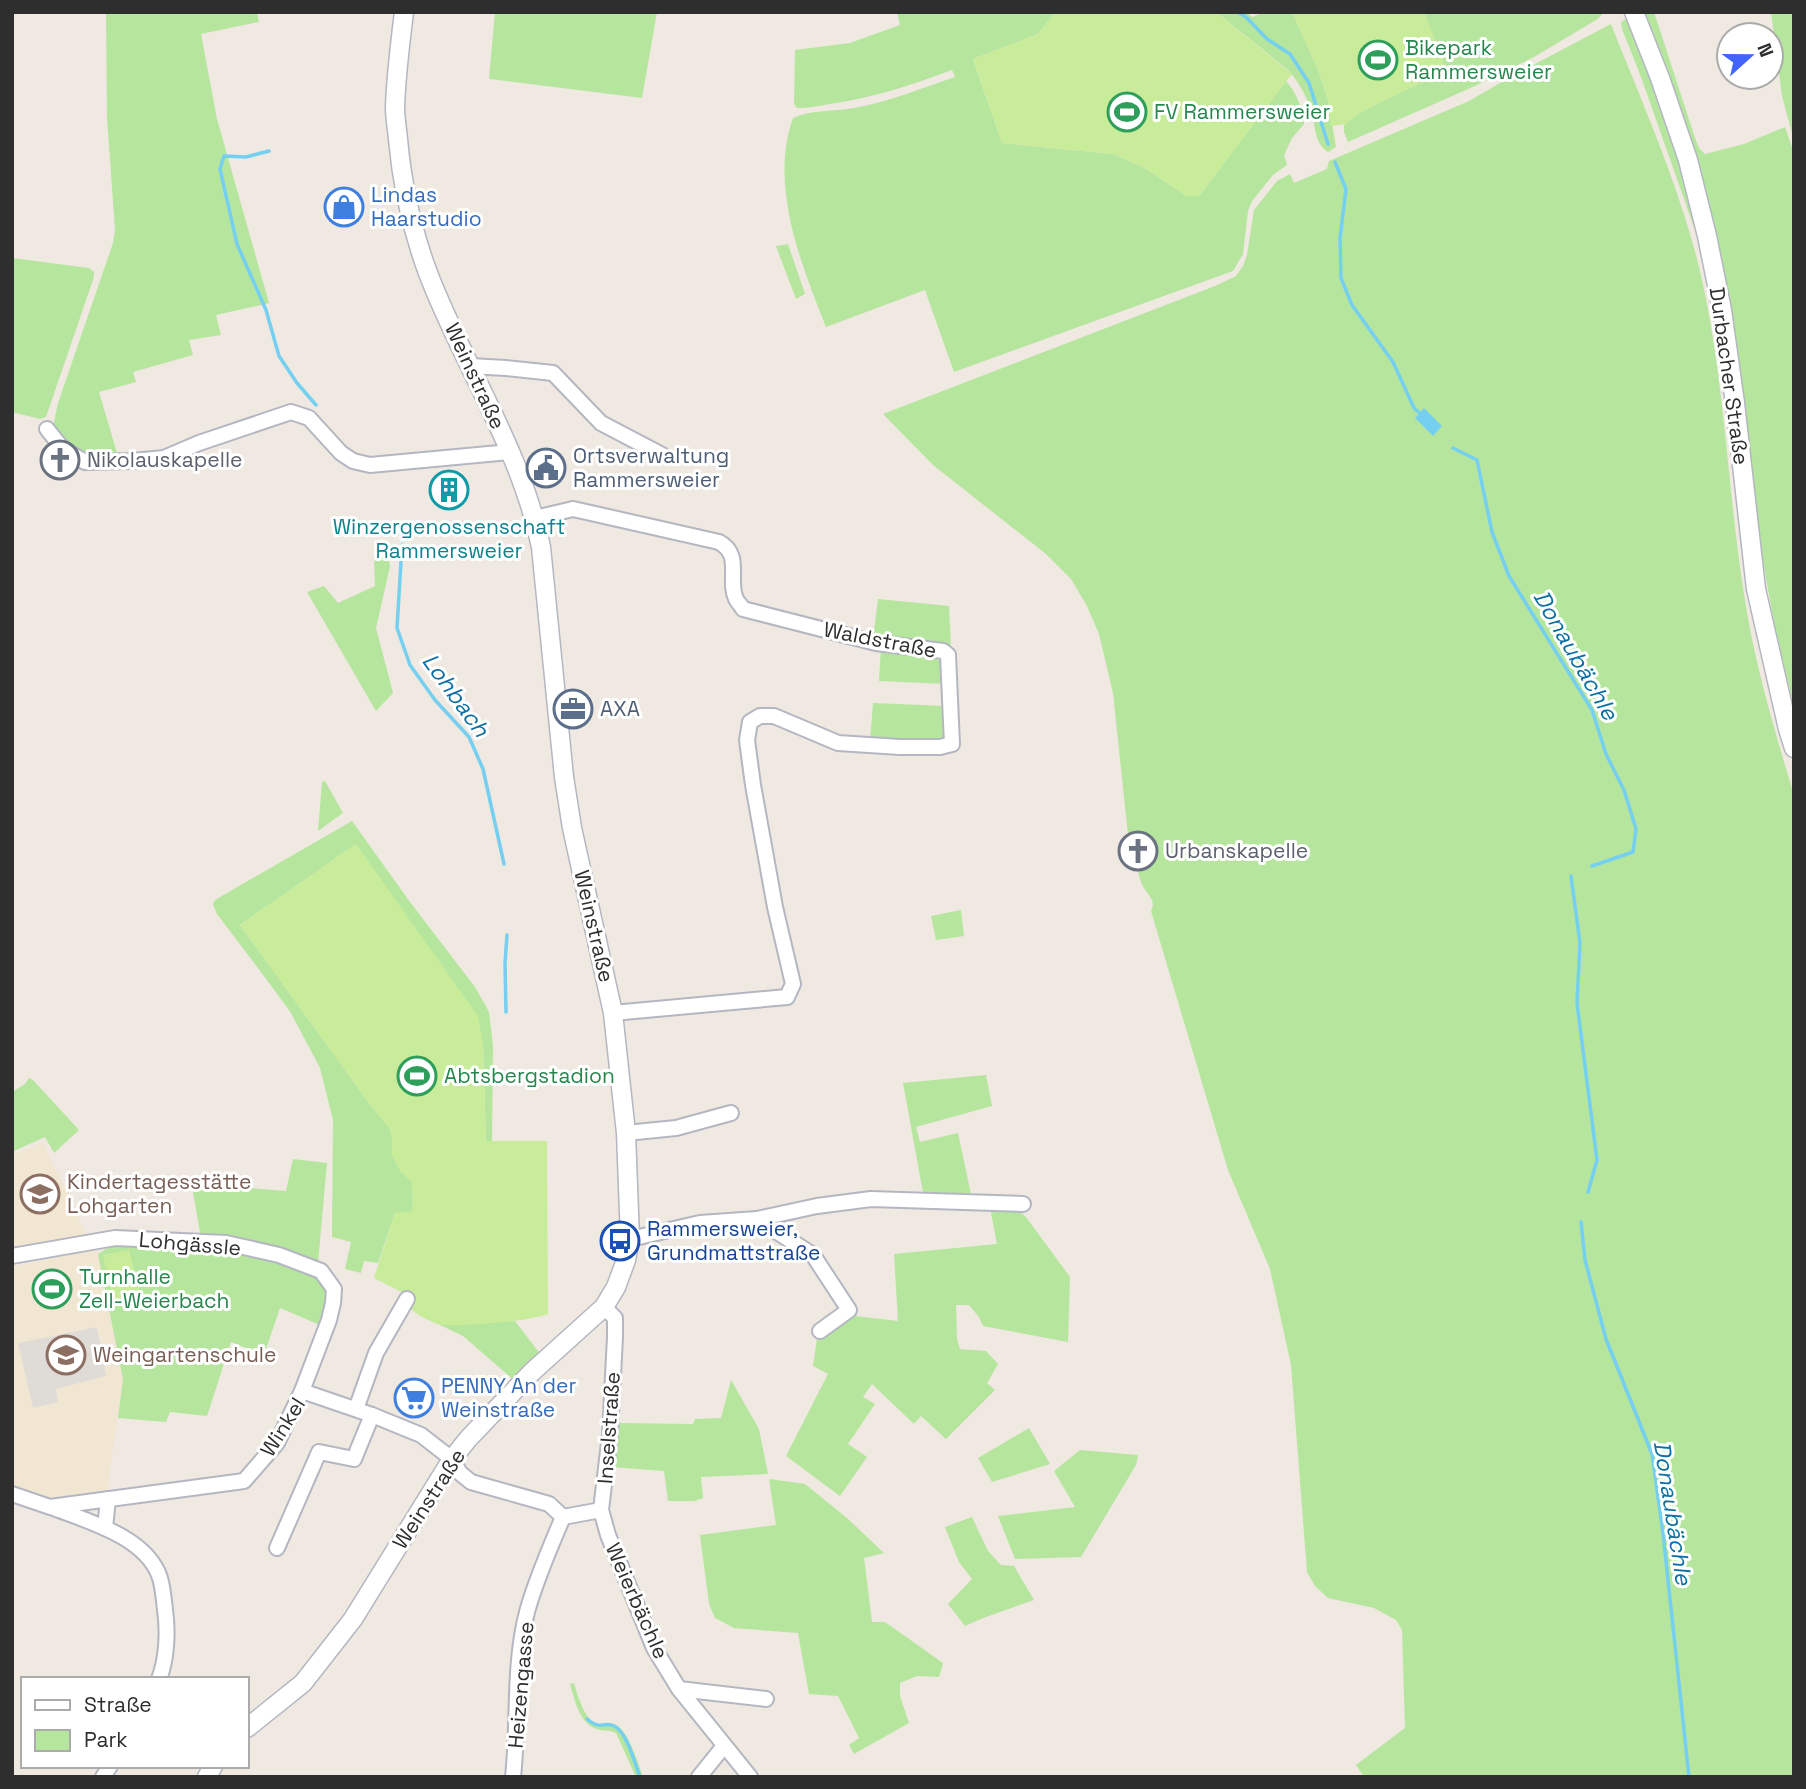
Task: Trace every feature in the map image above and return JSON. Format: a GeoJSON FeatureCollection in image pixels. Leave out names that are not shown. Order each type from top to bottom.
{"type":"FeatureCollection","features":[{"type":"Feature","properties":{"kind":"street","name":"Weinstraße"},"geometry":{"type":"LineString","coordinates":[[248,1727],[303,1683],[353,1619],[452,1459],[468,1439],[532,1372],[604,1307],[620,1278],[630,1238],[626,1133],[613,1013],[572,828],[564,777],[541,547],[535,518],[520,474],[428,274],[414,232],[405,188],[395,109],[404,12]]}},
{"type":"Feature","properties":{"kind":"street","name":"Durbacher Straße"},"geometry":{"type":"LineString","coordinates":[[1634,12],[1688,160],[1707,236],[1722,310],[1735,403],[1756,589],[1794,748]]}},
{"type":"Feature","properties":{"kind":"street"},"geometry":{"type":"LineString","coordinates":[[470,366],[553,373],[601,423],[662,454]]}},
{"type":"Feature","properties":{"kind":"street"},"geometry":{"type":"LineString","coordinates":[[47,429],[63,449],[85,462],[164,458],[199,443],[291,412],[309,418],[341,453],[353,461],[370,464],[510,452]]}},
{"type":"Feature","properties":{"kind":"street","name":"Waldstraße"},"geometry":{"type":"LineString","coordinates":[[535,518],[573,509],[719,542],[727,547],[732,559],[735,598],[743,608],[876,643],[943,651],[948,655],[952,744],[940,747],[900,747],[838,743],[774,716],[760,716],[750,722],[747,740],[753,785],[775,907],[793,984],[787,997],[613,1013]]}},
{"type":"Feature","properties":{"kind":"street"},"geometry":{"type":"LineString","coordinates":[[626,1133],[677,1128],[731,1112]]}},
{"type":"Feature","properties":{"kind":"street"},"geometry":{"type":"LineString","coordinates":[[630,1238],[700,1223],[757,1219],[817,1206],[871,1199],[1023,1204]]}},
{"type":"Feature","properties":{"kind":"street"},"geometry":{"type":"LineString","coordinates":[[757,1219],[813,1255],[849,1310],[820,1331]]}},
{"type":"Feature","properties":{"kind":"street","name":"Lohgässle"},"geometry":{"type":"LineString","coordinates":[[12,1256],[115,1238],[226,1243],[279,1255],[321,1271],[334,1289],[333,1303],[302,1391]]}},
{"type":"Feature","properties":{"kind":"street"},"geometry":{"type":"LineString","coordinates":[[356,1409],[376,1353],[407,1299]]}},
{"type":"Feature","properties":{"kind":"street","name":"Inselstraße"},"geometry":{"type":"LineString","coordinates":[[563,1517],[601,1510],[610,1434],[615,1337],[614,1318],[604,1307]]}},
{"type":"Feature","properties":{"kind":"street","name":"Winkel"},"geometry":{"type":"LineString","coordinates":[[50,1507],[244,1481],[277,1443],[302,1391],[421,1435],[452,1459]]}},
{"type":"Feature","properties":{"kind":"street"},"geometry":{"type":"LineString","coordinates":[[277,1548],[319,1452],[354,1459],[372,1415]]}},
{"type":"Feature","properties":{"kind":"street"},"geometry":{"type":"LineString","coordinates":[[452,1459],[460,1472],[471,1482],[549,1504],[563,1517]]}},
{"type":"Feature","properties":{"kind":"street","name":"Winkel"},"geometry":{"type":"LineString","coordinates":[[12,1494],[116,1533],[142,1552],[155,1567],[161,1580],[167,1629],[160,1677]]}},
{"type":"Feature","properties":{"kind":"street"},"geometry":{"type":"LineString","coordinates":[[106,1528],[108,1499]]}},
{"type":"Feature","properties":{"kind":"street","name":"Weierbächle"},"geometry":{"type":"LineString","coordinates":[[601,1510],[608,1535],[654,1648],[679,1689],[750,1777]]}},
{"type":"Feature","properties":{"kind":"street","name":"Heizengasse"},"geometry":{"type":"LineString","coordinates":[[513,1777],[519,1661],[526,1613],[563,1517]]}},
{"type":"Feature","properties":{"kind":"street"},"geometry":{"type":"LineString","coordinates":[[679,1689],[766,1699]]}},
{"type":"Feature","properties":{"kind":"street"},"geometry":{"type":"LineString","coordinates":[[699,1777],[724,1746]]}},
{"type":"Feature","properties":{"kind":"shaded area","name":"Kindertagesstätte Lohgarten"},"geometry":{"type":"Polygon","coordinates":[[[43,1142],[85,1232],[84,1237],[12,1253],[12,1156],[43,1142]]]}},
{"type":"Feature","properties":{"kind":"shaded area","name":"Weingartenschule"},"geometry":{"type":"Polygon","coordinates":[[[97,1249],[123,1379],[107,1492],[50,1499],[12,1488],[12,1265],[97,1249]]]}},
{"type":"Feature","properties":{"kind":"shaded area"},"geometry":{"type":"Polygon","coordinates":[[[97,1327],[106,1376],[56,1389],[58,1402],[33,1408],[18,1343],[97,1327]]]}},
{"type":"Feature","properties":{"kind":"green space"},"geometry":{"type":"Polygon","coordinates":[[[106,12],[257,12],[259,22],[201,34],[217,119],[269,303],[216,315],[221,335],[189,340],[193,355],[133,372],[136,382],[99,392],[117,453],[89,456],[76,452],[54,434],[54,422],[115,230],[107,117],[106,12]]]}},
{"type":"Feature","properties":{"kind":"green space"},"geometry":{"type":"Polygon","coordinates":[[[495,12],[657,12],[642,98],[489,79],[495,12]]]}},
{"type":"Feature","properties":{"kind":"green space"},"geometry":{"type":"Polygon","coordinates":[[[897,12],[1056,12],[1038,34],[973,59],[1002,143],[1113,154],[1143,167],[1187,196],[1199,196],[1286,81],[1298,101],[1304,124],[1292,138],[1284,155],[1287,165],[1273,175],[1252,201],[1248,211],[1243,254],[1233,271],[954,372],[925,290],[826,327],[798,251],[786,197],[787,144],[793,118],[808,113],[867,105],[955,77],[952,70],[877,95],[797,108],[794,104],[795,50],[850,43],[900,25],[897,12]]]}},
{"type":"Feature","properties":{"kind":"green space","name":"FV Rammersweier"},"geometry":{"type":"Polygon","coordinates":[[[1056,12],[1216,12],[1292,74],[1199,196],[1187,196],[1143,167],[1113,154],[1002,143],[973,59],[1038,34],[1056,12]]]}},
{"type":"Feature","properties":{"kind":"green space"},"geometry":{"type":"Polygon","coordinates":[[[1216,12],[1246,12],[1252,17],[1265,12],[1292,12],[1319,72],[1328,100],[1336,147],[1328,152],[1323,148],[1307,99],[1288,70],[1216,12]]]}},
{"type":"Feature","properties":{"kind":"green space","name":"Bikepark Rammersweier"},"geometry":{"type":"Polygon","coordinates":[[[1292,12],[1424,12],[1447,71],[1374,105],[1346,124],[1331,126],[1328,100],[1319,72],[1292,12]]]}},
{"type":"Feature","properties":{"kind":"green space"},"geometry":{"type":"Polygon","coordinates":[[[1424,12],[1602,12],[1602,15],[1534,57],[1348,142],[1344,125],[1358,114],[1446,71],[1424,12]]]}},
{"type":"Feature","properties":{"kind":"green space"},"geometry":{"type":"Polygon","coordinates":[[[1643,12],[1654,12],[1695,138],[1705,154],[1744,144],[1785,127],[1794,153],[1794,707],[1775,628],[1760,545],[1723,265],[1643,12]]]}},
{"type":"Feature","properties":{"kind":"green space"},"geometry":{"type":"Polygon","coordinates":[[[1771,12],[1794,12],[1794,141],[1781,91],[1785,91],[1785,21],[1772,21],[1771,12]]]}},
{"type":"Feature","properties":{"kind":"green space"},"geometry":{"type":"Polygon","coordinates":[[[1626,19],[1632,25],[1667,118],[1700,233],[1696,233],[1622,29],[1621,22],[1626,19]]]}},
{"type":"Feature","properties":{"kind":"green space"},"geometry":{"type":"Polygon","coordinates":[[[1611,24],[1663,155],[1696,255],[1717,365],[1748,619],[1765,695],[1794,795],[1794,1777],[1364,1777],[1356,1765],[1405,1728],[1402,1630],[1396,1620],[1374,1608],[1328,1598],[1315,1586],[1307,1572],[1291,1365],[1270,1269],[1228,1170],[1151,911],[1152,900],[1142,885],[1129,844],[1113,693],[1099,634],[1071,579],[1046,554],[933,465],[883,414],[1236,276],[1247,255],[1254,210],[1277,181],[1290,174],[1294,183],[1327,169],[1329,161],[1469,101],[1611,24]]]}},
{"type":"Feature","properties":{"kind":"green space"},"geometry":{"type":"Polygon","coordinates":[[[788,244],[805,294],[796,299],[776,246],[788,244]]]}},
{"type":"Feature","properties":{"kind":"green space"},"geometry":{"type":"Polygon","coordinates":[[[12,258],[89,268],[94,272],[46,417],[40,419],[12,412],[12,258]]]}},
{"type":"Feature","properties":{"kind":"green space"},"geometry":{"type":"Polygon","coordinates":[[[387,552],[390,566],[376,628],[393,693],[376,711],[307,592],[324,586],[338,603],[375,586],[374,556],[387,552]]]}},
{"type":"Feature","properties":{"kind":"green space"},"geometry":{"type":"Polygon","coordinates":[[[878,599],[949,606],[951,649],[873,638],[878,599]]]}},
{"type":"Feature","properties":{"kind":"green space"},"geometry":{"type":"Polygon","coordinates":[[[881,647],[939,660],[945,672],[946,684],[879,681],[881,647]]]}},
{"type":"Feature","properties":{"kind":"green space"},"geometry":{"type":"Polygon","coordinates":[[[873,703],[946,706],[947,735],[943,740],[870,742],[873,703]]]}},
{"type":"Feature","properties":{"kind":"green space"},"geometry":{"type":"Polygon","coordinates":[[[325,781],[343,813],[318,831],[322,782],[325,781]]]}},
{"type":"Feature","properties":{"kind":"green space"},"geometry":{"type":"Polygon","coordinates":[[[352,821],[475,987],[489,1012],[493,1046],[492,1142],[486,1141],[483,1044],[356,844],[240,925],[389,1127],[392,1155],[401,1172],[412,1181],[413,1212],[395,1213],[378,1263],[364,1261],[361,1273],[345,1269],[351,1242],[332,1237],[333,1120],[320,1068],[291,1013],[217,914],[213,904],[215,900],[352,821]]]}},
{"type":"Feature","properties":{"kind":"green space","name":"Abtsbergstadion"},"geometry":{"type":"Polygon","coordinates":[[[356,844],[478,1016],[483,1044],[486,1141],[547,1141],[548,1314],[493,1323],[438,1324],[409,1308],[413,1298],[374,1278],[395,1213],[413,1211],[412,1181],[401,1172],[392,1155],[389,1127],[240,925],[356,844]]]}},
{"type":"Feature","properties":{"kind":"green space"},"geometry":{"type":"Polygon","coordinates":[[[961,910],[964,936],[936,940],[931,916],[961,910]]]}},
{"type":"Feature","properties":{"kind":"green space"},"geometry":{"type":"Polygon","coordinates":[[[986,1075],[992,1106],[916,1127],[920,1142],[958,1133],[972,1199],[924,1198],[903,1083],[986,1075]]]}},
{"type":"Feature","properties":{"kind":"green space"},"geometry":{"type":"Polygon","coordinates":[[[29,1078],[79,1130],[54,1153],[45,1137],[12,1152],[12,1092],[29,1078]]]}},
{"type":"Feature","properties":{"kind":"green space"},"geometry":{"type":"Polygon","coordinates":[[[293,1159],[327,1163],[318,1263],[268,1244],[239,1238],[201,1238],[193,1192],[224,1186],[286,1191],[293,1159]]]}},
{"type":"Feature","properties":{"kind":"green space"},"geometry":{"type":"Polygon","coordinates":[[[990,1207],[1015,1208],[1026,1217],[1070,1277],[1068,1342],[983,1326],[969,1305],[956,1305],[960,1349],[986,1351],[998,1364],[987,1383],[995,1390],[946,1439],[921,1416],[914,1424],[872,1384],[863,1397],[875,1404],[848,1444],[867,1457],[840,1496],[786,1456],[828,1374],[813,1366],[817,1339],[855,1316],[898,1321],[894,1254],[997,1244],[990,1207]]]}},
{"type":"Feature","properties":{"kind":"green space"},"geometry":{"type":"Polygon","coordinates":[[[114,1244],[245,1252],[311,1272],[328,1286],[329,1300],[320,1325],[280,1308],[264,1355],[231,1342],[207,1416],[170,1412],[166,1422],[118,1418],[123,1379],[98,1254],[114,1244]]]}},
{"type":"Feature","properties":{"kind":"green space"},"geometry":{"type":"Polygon","coordinates":[[[129,1250],[140,1294],[113,1300],[103,1255],[129,1250]]]}},
{"type":"Feature","properties":{"kind":"green space"},"geometry":{"type":"Polygon","coordinates":[[[515,1321],[541,1355],[516,1382],[463,1336],[438,1324],[515,1321]]]}},
{"type":"Feature","properties":{"kind":"green space"},"geometry":{"type":"Polygon","coordinates":[[[731,1380],[759,1429],[768,1474],[701,1477],[703,1498],[695,1501],[668,1501],[664,1471],[611,1467],[616,1423],[693,1424],[695,1419],[721,1418],[731,1380]]]}},
{"type":"Feature","properties":{"kind":"green space"},"geometry":{"type":"Polygon","coordinates":[[[1029,1428],[1050,1464],[992,1482],[978,1458],[1029,1428]]]}},
{"type":"Feature","properties":{"kind":"green space"},"geometry":{"type":"Polygon","coordinates":[[[1080,1450],[1138,1455],[1136,1465],[1081,1557],[1015,1559],[998,1516],[1075,1507],[1054,1471],[1080,1450]]]}},
{"type":"Feature","properties":{"kind":"green space"},"geometry":{"type":"Polygon","coordinates":[[[769,1479],[805,1484],[884,1553],[864,1558],[872,1622],[885,1622],[943,1663],[939,1677],[917,1676],[900,1683],[900,1696],[909,1723],[854,1754],[849,1745],[859,1738],[838,1696],[809,1694],[798,1633],[734,1628],[715,1618],[709,1604],[700,1535],[776,1525],[769,1479]]]}},
{"type":"Feature","properties":{"kind":"green space"},"geometry":{"type":"Polygon","coordinates":[[[972,1517],[988,1551],[1001,1565],[1014,1566],[1034,1600],[965,1626],[948,1604],[972,1579],[959,1562],[945,1527],[972,1517]]]}},
{"type":"Feature","properties":{"kind":"green space"},"geometry":{"type":"Polygon","coordinates":[[[574,1683],[582,1707],[593,1722],[614,1724],[623,1731],[643,1777],[636,1777],[616,1733],[593,1728],[583,1718],[570,1684],[574,1683]]]}},
{"type":"Feature","properties":{"kind":"water"},"geometry":{"type":"Polygon","coordinates":[[[1424,408],[1442,426],[1433,436],[1415,418],[1424,408]]]}},
{"type":"Feature","properties":{"kind":"waterway","name":"Donaubächle"},"geometry":{"type":"LineString","coordinates":[[1237,12],[1246,17],[1267,39],[1290,54],[1309,83],[1328,144]]}},
{"type":"Feature","properties":{"kind":"waterway","name":"Lohbach"},"geometry":{"type":"LineString","coordinates":[[269,151],[246,157],[224,156],[220,169],[237,244],[266,310],[279,356],[316,405]]}},
{"type":"Feature","properties":{"kind":"waterway","name":"Donaubächle"},"geometry":{"type":"LineString","coordinates":[[1335,162],[1346,189],[1340,238],[1341,278],[1352,305],[1393,362],[1414,408],[1421,414]]}},
{"type":"Feature","properties":{"kind":"waterway","name":"Donaubächle"},"geometry":{"type":"LineString","coordinates":[[1453,448],[1477,460],[1492,532],[1509,576],[1592,710],[1606,754],[1624,790],[1636,829],[1633,852],[1592,866]]}},
{"type":"Feature","properties":{"kind":"waterway","name":"Lohbach"},"geometry":{"type":"LineString","coordinates":[[402,545],[397,628],[410,665],[435,700],[469,737],[483,769],[504,864]]}},
{"type":"Feature","properties":{"kind":"waterway","name":"Donaubächle"},"geometry":{"type":"LineString","coordinates":[[1571,876],[1580,943],[1577,1003],[1597,1160],[1588,1192]]}},
{"type":"Feature","properties":{"kind":"waterway","name":"Lohbach"},"geometry":{"type":"LineString","coordinates":[[506,1012],[507,935]]}},
{"type":"Feature","properties":{"kind":"waterway","name":"Donaubächle"},"geometry":{"type":"LineString","coordinates":[[1581,1222],[1585,1260],[1606,1339],[1652,1454],[1689,1777]]}},
{"type":"Feature","properties":{"kind":"waterway"},"geometry":{"type":"LineString","coordinates":[[587,1719],[599,1725],[610,1725],[619,1729],[640,1777]]}},
{"type":"Feature","properties":{"kind":"place","name":"Bikepark Rammersweier"},"geometry":{"type":"Point","coordinates":[1378,60]}},
{"type":"Feature","properties":{"kind":"place","name":"FV Rammersweier"},"geometry":{"type":"Point","coordinates":[1127,112]}},
{"type":"Feature","properties":{"kind":"place","name":"Lindas Haarstudio"},"geometry":{"type":"Point","coordinates":[344,207]}},
{"type":"Feature","properties":{"kind":"place","name":"Nikolauskapelle"},"geometry":{"type":"Point","coordinates":[60,460]}},
{"type":"Feature","properties":{"kind":"place","name":"Ortsverwaltung Rammersweier"},"geometry":{"type":"Point","coordinates":[546,468]}},
{"type":"Feature","properties":{"kind":"place","name":"Winzergenossenschaft Rammersweier"},"geometry":{"type":"Point","coordinates":[449,490]}},
{"type":"Feature","properties":{"kind":"place","name":"AXA"},"geometry":{"type":"Point","coordinates":[573,709]}},
{"type":"Feature","properties":{"kind":"place","name":"Urbanskapelle"},"geometry":{"type":"Point","coordinates":[1138,851]}},
{"type":"Feature","properties":{"kind":"place","name":"Abtsbergstadion"},"geometry":{"type":"Point","coordinates":[417,1076]}},
{"type":"Feature","properties":{"kind":"place","name":"Kindertagesstätte Lohgarten"},"geometry":{"type":"Point","coordinates":[40,1194]}},
{"type":"Feature","properties":{"kind":"place","name":"Rammersweier, Grundmattstraße"},"geometry":{"type":"Point","coordinates":[620,1241]}},
{"type":"Feature","properties":{"kind":"place","name":"Turnhalle Zell-Weierbach"},"geometry":{"type":"Point","coordinates":[52,1289]}},
{"type":"Feature","properties":{"kind":"place","name":"Weingartenschule"},"geometry":{"type":"Point","coordinates":[66,1355]}},
{"type":"Feature","properties":{"kind":"place","name":"PENNY An der Weinstraße"},"geometry":{"type":"Point","coordinates":[414,1398]}}]}
